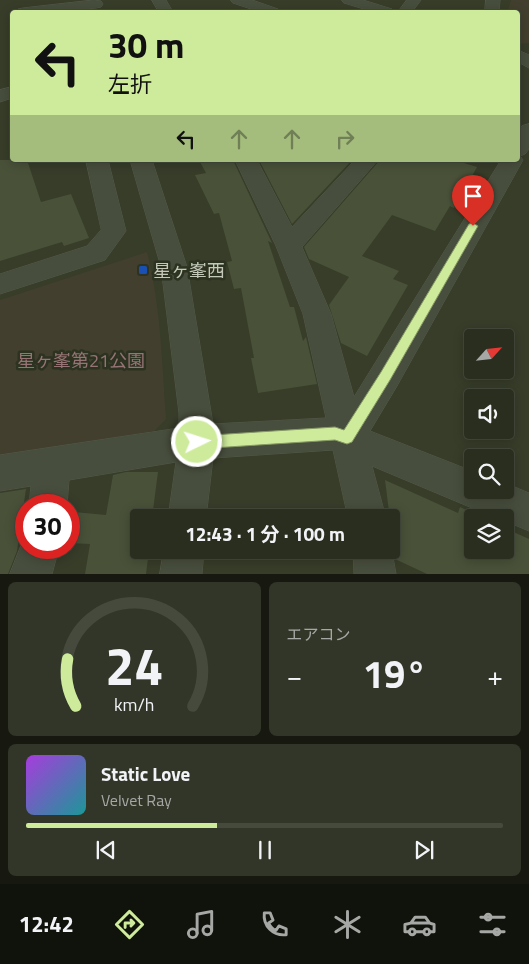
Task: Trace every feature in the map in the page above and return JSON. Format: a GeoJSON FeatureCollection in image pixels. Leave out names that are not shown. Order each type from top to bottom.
{"type":"FeatureCollection","features":[{"type":"Feature","properties":{"kind":"street"},"geometry":{"type":"LineString","coordinates":[[349,0],[381,10]]}},
{"type":"Feature","properties":{"kind":"street"},"geometry":{"type":"LineString","coordinates":[[235,3],[264,10]]}},
{"type":"Feature","properties":{"kind":"street"},"geometry":{"type":"LineString","coordinates":[[44,10],[96,5]]}},
{"type":"Feature","properties":{"kind":"street"},"geometry":{"type":"LineString","coordinates":[[520,146],[529,130]]}},
{"type":"Feature","properties":{"kind":"street"},"geometry":{"type":"LineString","coordinates":[[0,284],[96,253],[114,230],[97,162]]}},
{"type":"Feature","properties":{"kind":"street"},"geometry":{"type":"LineString","coordinates":[[142,162],[174,267],[196,414],[197,442],[189,509]]}},
{"type":"Feature","properties":{"kind":"street"},"geometry":{"type":"LineString","coordinates":[[247,162],[289,246],[317,314],[365,509]]}},
{"type":"Feature","properties":{"kind":"street"},"geometry":{"type":"LineString","coordinates":[[289,246],[365,162]]}},
{"type":"Feature","properties":{"kind":"street"},"geometry":{"type":"LineString","coordinates":[[347,437],[386,376],[511,162]]}},
{"type":"Feature","properties":{"kind":"street"},"geometry":{"type":"LineString","coordinates":[[0,474],[197,442],[335,434],[347,437],[464,486]]}},
{"type":"Feature","properties":{"kind":"street"},"geometry":{"type":"LineString","coordinates":[[49,494],[52,465]]}},
{"type":"Feature","properties":{"kind":"street"},"geometry":{"type":"LineString","coordinates":[[496,499],[529,512]]}},
{"type":"Feature","properties":{"kind":"street"},"geometry":{"type":"LineString","coordinates":[[31,574],[36,559]]}},
{"type":"Feature","properties":{"kind":"street"},"geometry":{"type":"LineString","coordinates":[[181,574],[183,559]]}},
{"type":"Feature","properties":{"kind":"street"},"geometry":{"type":"LineString","coordinates":[[374,559],[375,574]]}},
{"type":"Feature","properties":{"kind":"green space"},"geometry":{"type":"Polygon","coordinates":[[[511,0],[529,0],[529,43],[520,44],[520,10],[508,10],[511,0]]]}},
{"type":"Feature","properties":{"kind":"green space","name":"星ヶ峯第21公園"},"geometry":{"type":"Polygon","coordinates":[[[147,252],[158,314],[166,419],[154,431],[0,458],[0,300],[147,252]]]}},
{"type":"Feature","properties":{"kind":"building"},"geometry":{"type":"Polygon","coordinates":[[[0,160],[28,162],[41,202],[71,194],[89,238],[64,246],[62,242],[0,261],[0,160]]]}},
{"type":"Feature","properties":{"kind":"building"},"geometry":{"type":"Polygon","coordinates":[[[200,162],[234,162],[272,243],[268,241],[290,307],[294,307],[303,341],[306,337],[317,384],[258,393],[251,358],[254,358],[241,288],[234,289],[227,262],[232,261],[219,213],[214,214],[195,175],[206,173],[200,162]]]}},
{"type":"Feature","properties":{"kind":"building"},"geometry":{"type":"Polygon","coordinates":[[[260,162],[350,162],[292,224],[260,162]]]}},
{"type":"Feature","properties":{"kind":"building"},"geometry":{"type":"Polygon","coordinates":[[[378,162],[461,162],[477,167],[454,208],[450,206],[435,231],[392,215],[362,256],[399,271],[393,279],[408,285],[367,356],[341,343],[329,305],[349,277],[309,259],[304,247],[378,162]]]}},
{"type":"Feature","properties":{"kind":"building"},"geometry":{"type":"Polygon","coordinates":[[[126,472],[158,472],[153,509],[130,509],[130,559],[148,559],[146,574],[85,574],[90,544],[80,544],[80,513],[106,515],[113,475],[126,472]]]}},
{"type":"Feature","properties":{"kind":"building"},"geometry":{"type":"Polygon","coordinates":[[[385,480],[458,513],[460,507],[464,509],[464,559],[514,559],[514,532],[529,539],[529,574],[427,574],[395,559],[400,559],[400,509],[389,509],[385,480]]]}},
{"type":"Feature","properties":{"kind":"building"},"geometry":{"type":"Polygon","coordinates":[[[26,489],[25,494],[15,494],[15,556],[8,574],[0,574],[0,493],[26,489]]]}},
{"type":"Feature","properties":{"kind":"place","name":"星ヶ峯西"},"geometry":{"type":"Point","coordinates":[143,270]}},
{"type":"Feature","properties":{"kind":"route"},"geometry":{"type":"LineString","coordinates":[[197,442],[335,434],[347,437],[386,376],[473,226]]}}]}
